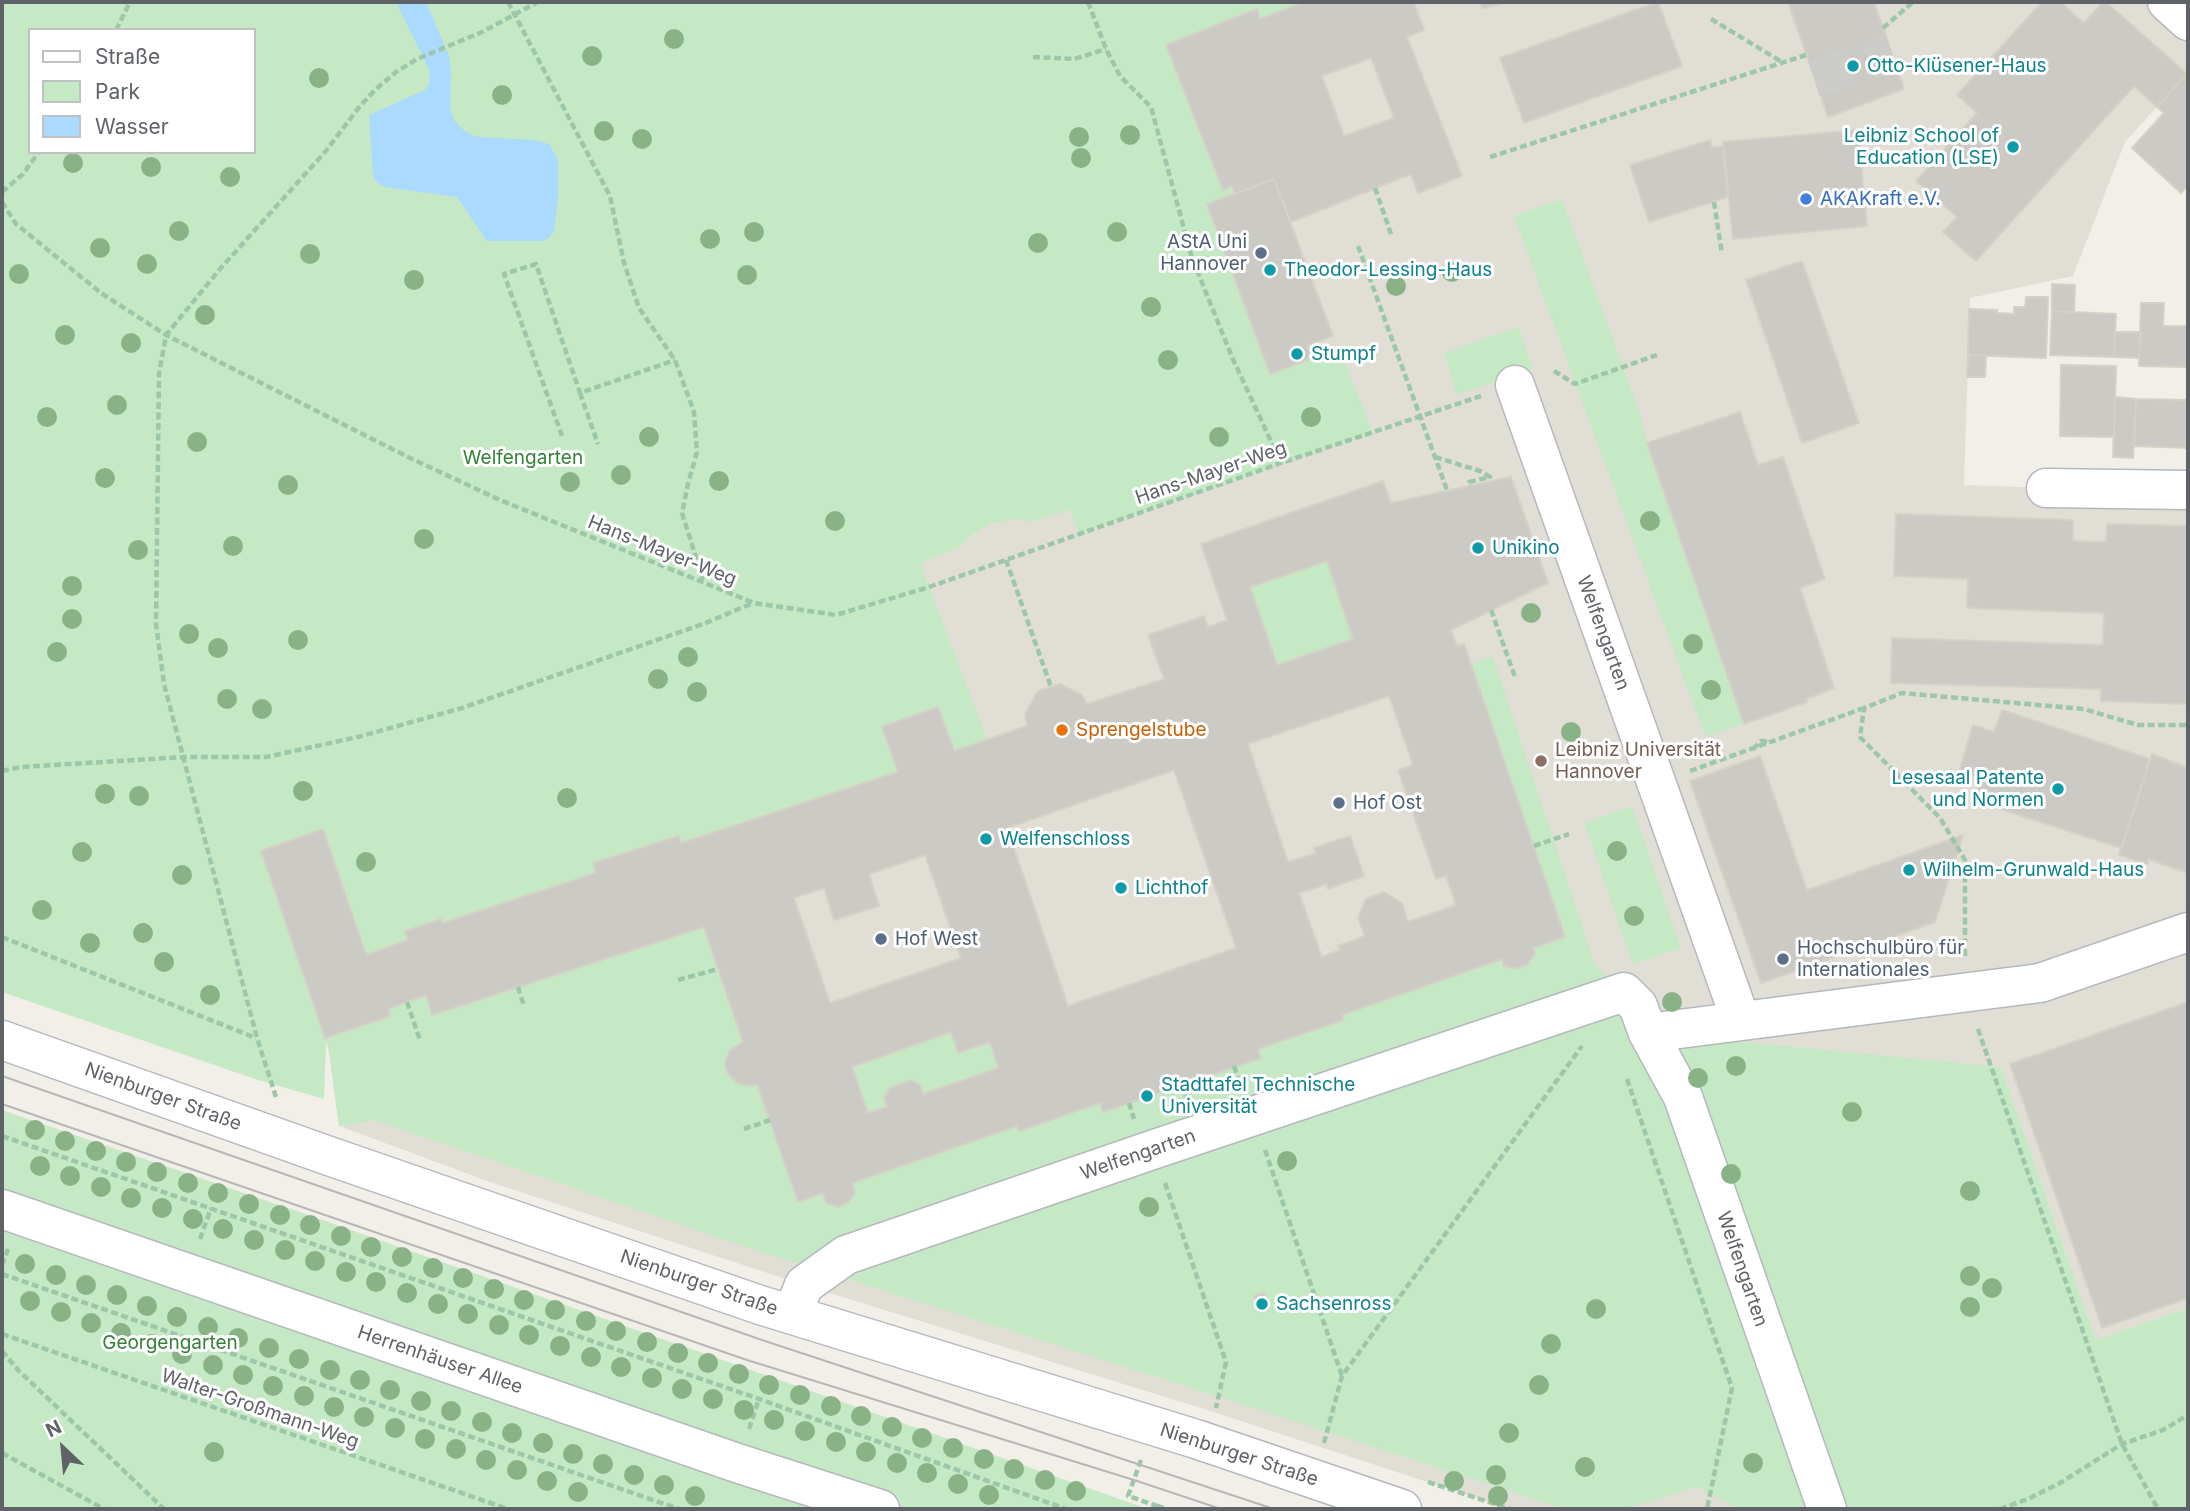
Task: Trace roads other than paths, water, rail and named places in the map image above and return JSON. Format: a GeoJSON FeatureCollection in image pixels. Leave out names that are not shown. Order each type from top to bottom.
{"type":"FeatureCollection","features":[{"type":"Feature","properties":{"kind":"street"},"geometry":{"type":"LineString","coordinates":[[2167,2],[2188,21]]}},
{"type":"Feature","properties":{"kind":"street","name":"Welfengarten"},"geometry":{"type":"LineString","coordinates":[[1515,385],[1741,1021]]}},
{"type":"Feature","properties":{"kind":"street"},"geometry":{"type":"LineString","coordinates":[[2046,488],[2188,490]]}},
{"type":"Feature","properties":{"kind":"street"},"geometry":{"type":"LineString","coordinates":[[1648,1033],[2040,983],[2188,932]]}},
{"type":"Feature","properties":{"kind":"street","name":"Welfengarten"},"geometry":{"type":"LineString","coordinates":[[792,1315],[804,1285],[846,1255],[1624,992],[1638,1006],[1648,1033],[1683,1097],[1827,1509]]}},
{"type":"Feature","properties":{"kind":"street","name":"Nienburger Straße"},"geometry":{"type":"LineString","coordinates":[[2,1040],[792,1315],[1196,1439],[1402,1509]]}},
{"type":"Feature","properties":{"kind":"street","name":"Herrenhäuser Allee"},"geometry":{"type":"LineString","coordinates":[[2,1209],[737,1463],[880,1509]]}},
{"type":"Feature","properties":{"kind":"water"},"geometry":{"type":"Polygon","coordinates":[[[396,2],[426,2],[449,56],[450,109],[461,128],[479,137],[534,140],[549,144],[558,160],[558,200],[554,231],[549,238],[541,241],[487,241],[457,197],[385,187],[376,182],[373,174],[369,115],[425,90],[430,82],[429,69],[396,2]]]}},
{"type":"Feature","properties":{"kind":"tunnel"},"geometry":{"type":"LineString","coordinates":[[1814,78],[1892,53]]}},
{"type":"Feature","properties":{"kind":"tram line"},"geometry":{"type":"LineString","coordinates":[[2,1076],[762,1340],[1274,1509]]}},
{"type":"Feature","properties":{"kind":"tram line"},"geometry":{"type":"LineString","coordinates":[[2,1104],[747,1360],[1221,1509]]}},
{"type":"Feature","properties":{"kind":"place","name":"Otto-Klüsener-Haus"},"geometry":{"type":"Point","coordinates":[1853,66]}},
{"type":"Feature","properties":{"kind":"place","name":"Leibniz School of Education (LSE)"},"geometry":{"type":"Point","coordinates":[2013,147]}},
{"type":"Feature","properties":{"kind":"place","name":"AKAKraft e.V."},"geometry":{"type":"Point","coordinates":[1806,199]}},
{"type":"Feature","properties":{"kind":"place","name":"AStA Uni Hannover"},"geometry":{"type":"Point","coordinates":[1261,253]}},
{"type":"Feature","properties":{"kind":"place","name":"Theodor-Lessing-Haus"},"geometry":{"type":"Point","coordinates":[1270,270]}},
{"type":"Feature","properties":{"kind":"place","name":"Stumpf"},"geometry":{"type":"Point","coordinates":[1297,354]}},
{"type":"Feature","properties":{"kind":"place","name":"Unikino"},"geometry":{"type":"Point","coordinates":[1478,548]}},
{"type":"Feature","properties":{"kind":"place","name":"Sprengelstube"},"geometry":{"type":"Point","coordinates":[1062,730]}},
{"type":"Feature","properties":{"kind":"place","name":"Leibniz Universität Hannover"},"geometry":{"type":"Point","coordinates":[1541,761]}},
{"type":"Feature","properties":{"kind":"place","name":"Lesesaal Patente und Normen"},"geometry":{"type":"Point","coordinates":[2058,789]}},
{"type":"Feature","properties":{"kind":"place","name":"Hof Ost"},"geometry":{"type":"Point","coordinates":[1339,803]}},
{"type":"Feature","properties":{"kind":"place","name":"Welfenschloss"},"geometry":{"type":"Point","coordinates":[986,839]}},
{"type":"Feature","properties":{"kind":"place","name":"Wilhelm-Grunwald-Haus"},"geometry":{"type":"Point","coordinates":[1909,870]}},
{"type":"Feature","properties":{"kind":"place","name":"Lichthof"},"geometry":{"type":"Point","coordinates":[1121,888]}},
{"type":"Feature","properties":{"kind":"place","name":"Hof West"},"geometry":{"type":"Point","coordinates":[881,939]}},
{"type":"Feature","properties":{"kind":"place","name":"Hochschulbüro für Internationales"},"geometry":{"type":"Point","coordinates":[1783,959]}},
{"type":"Feature","properties":{"kind":"place","name":"Stadttafel Technische Universität"},"geometry":{"type":"Point","coordinates":[1147,1096]}},
{"type":"Feature","properties":{"kind":"place","name":"Sachsenross"},"geometry":{"type":"Point","coordinates":[1262,1304]}},
{"type":"Feature","properties":{"kind":"park label","name":"Georgengarten"},"geometry":{"type":"Point","coordinates":[170,1343]}}]}
